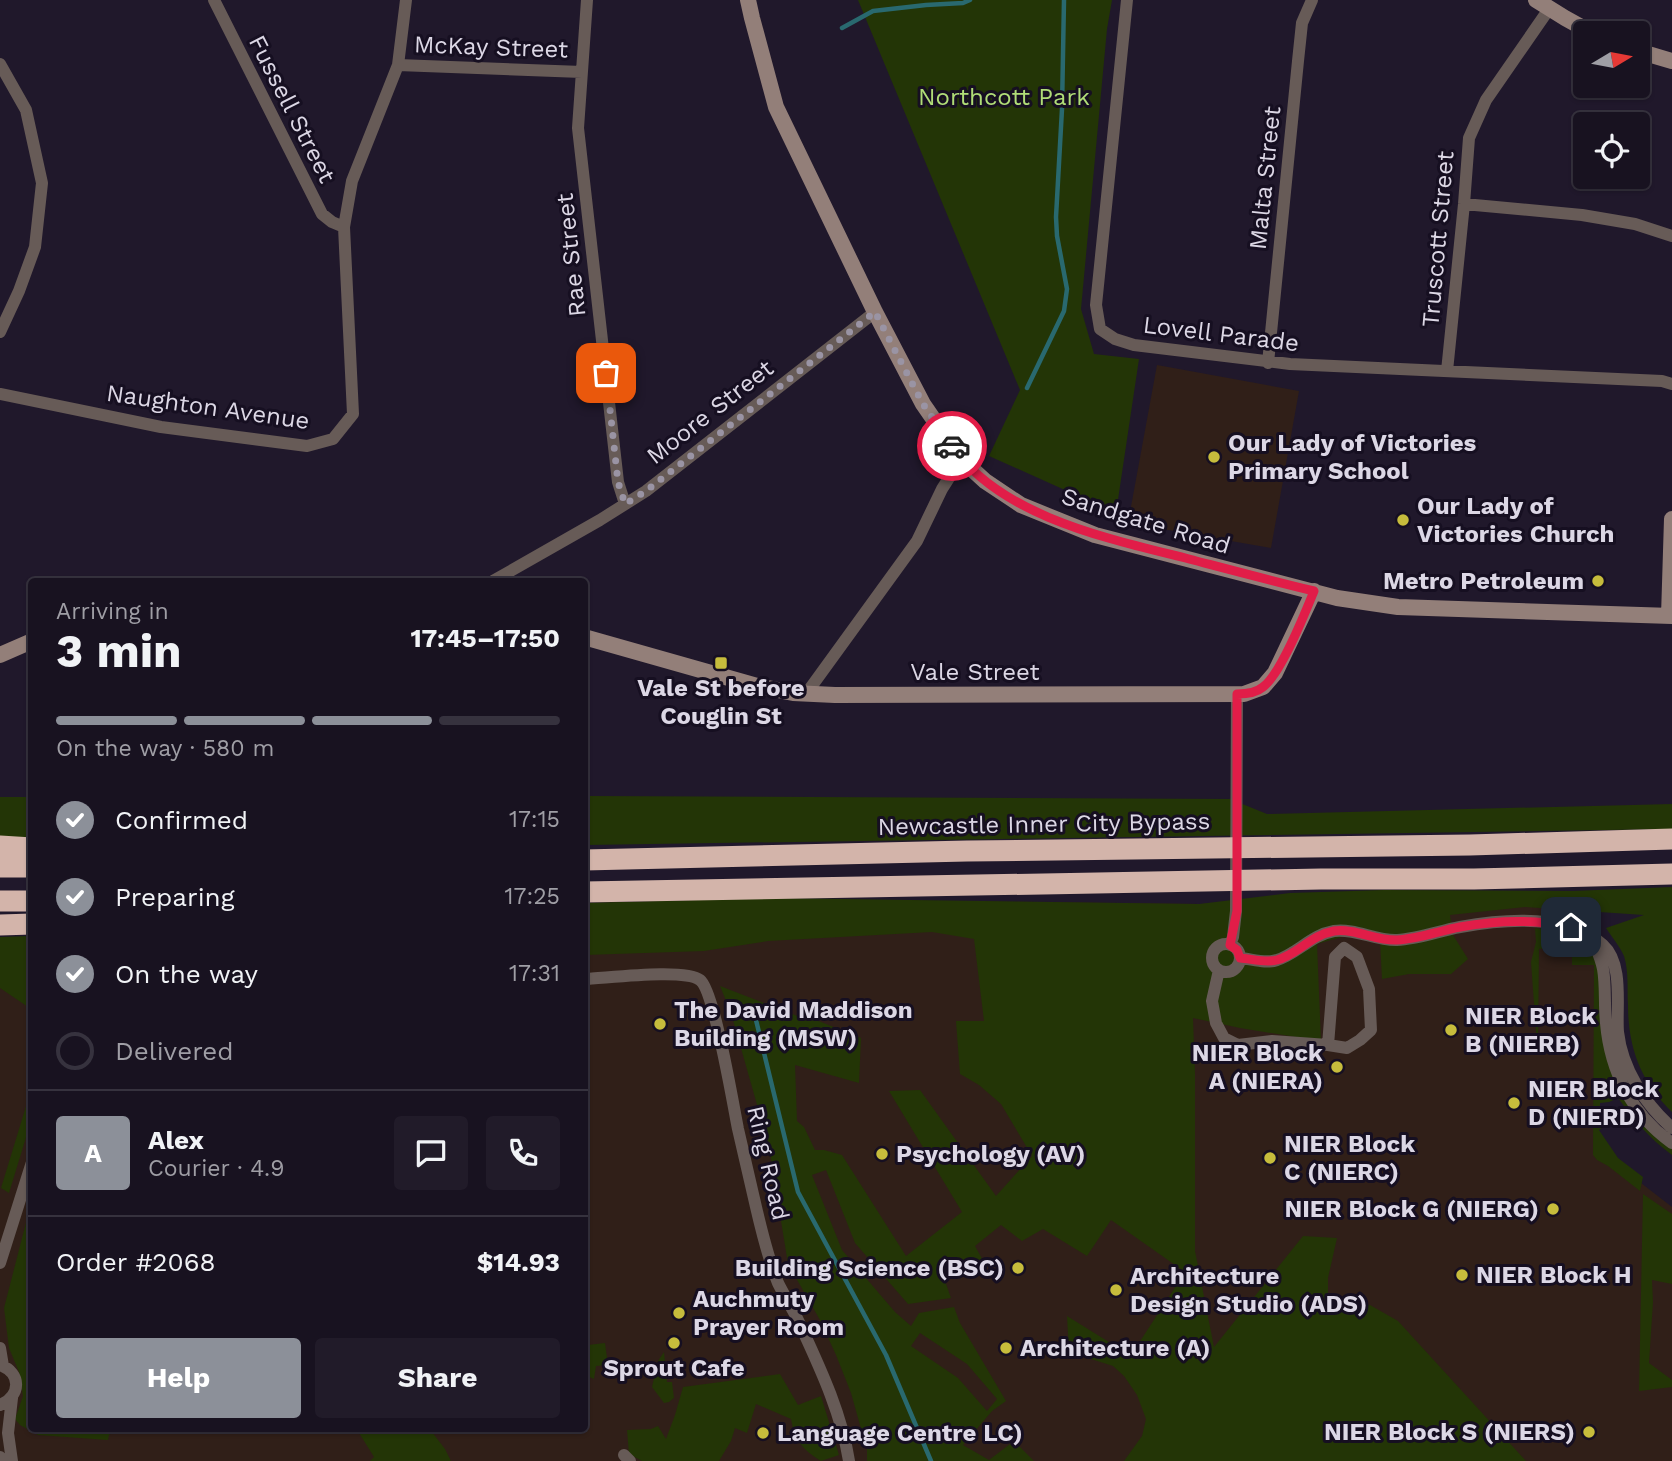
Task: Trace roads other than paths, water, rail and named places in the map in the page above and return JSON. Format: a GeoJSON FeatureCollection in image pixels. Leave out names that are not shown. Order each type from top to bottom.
{"type":"FeatureCollection","features":[{"type":"Feature","properties":{"kind":"highway","name":"Newcastle Inner City Bypass"},"geometry":{"type":"LineString","coordinates":[[588,860],[967,851],[1470,845],[1672,839]]}},
{"type":"Feature","properties":{"kind":"highway"},"geometry":{"type":"LineString","coordinates":[[0,846],[28,848]]}},
{"type":"Feature","properties":{"kind":"highway"},"geometry":{"type":"LineString","coordinates":[[0,866],[28,867]]}},
{"type":"Feature","properties":{"kind":"highway"},"geometry":{"type":"LineString","coordinates":[[588,891],[1672,874]]}},
{"type":"Feature","properties":{"kind":"highway"},"geometry":{"type":"LineString","coordinates":[[0,901],[28,901]]}},
{"type":"Feature","properties":{"kind":"highway"},"geometry":{"type":"LineString","coordinates":[[0,925],[28,924]]}},
{"type":"Feature","properties":{"kind":"main road","name":"Sandgate Road"},"geometry":{"type":"LineString","coordinates":[[748,0],[776,107],[875,312],[923,404],[961,458],[985,481],[1021,505],[1096,535],[1367,603],[1398,607],[1671,616]]}},
{"type":"Feature","properties":{"kind":"main road"},"geometry":{"type":"LineString","coordinates":[[1543,5],[1573,22]]}},
{"type":"Feature","properties":{"kind":"main road"},"geometry":{"type":"LineString","coordinates":[[1650,55],[1672,61]]}},
{"type":"Feature","properties":{"kind":"main road"},"geometry":{"type":"LineString","coordinates":[[1671,616],[1672,519]]}},
{"type":"Feature","properties":{"kind":"main road","name":"Vale Street"},"geometry":{"type":"LineString","coordinates":[[588,638],[757,686],[806,694],[1237,694],[1263,687],[1275,673],[1314,591]]}},
{"type":"Feature","properties":{"kind":"main road"},"geometry":{"type":"LineString","coordinates":[[0,655],[28,643]]}},
{"type":"Feature","properties":{"kind":"street","name":"Fussell Street"},"geometry":{"type":"LineString","coordinates":[[214,0],[322,214],[344,227]]}},
{"type":"Feature","properties":{"kind":"street","name":"Naughton Avenue"},"geometry":{"type":"LineString","coordinates":[[0,394],[161,427],[307,446],[333,439],[353,414],[344,227],[352,181],[398,65],[406,0]]}},
{"type":"Feature","properties":{"kind":"street","name":"Rae Street"},"geometry":{"type":"LineString","coordinates":[[587,0],[578,128],[618,482],[625,504]]}},
{"type":"Feature","properties":{"kind":"street","name":"Lovell Parade"},"geometry":{"type":"LineString","coordinates":[[1127,0],[1096,305],[1100,329],[1115,339],[1134,345],[1268,362],[1662,381],[1672,384]]}},
{"type":"Feature","properties":{"kind":"street","name":"Malta Street"},"geometry":{"type":"LineString","coordinates":[[1268,362],[1297,61],[1302,23],[1312,0]]}},
{"type":"Feature","properties":{"kind":"street","name":"Truscott Street"},"geometry":{"type":"LineString","coordinates":[[1447,371],[1468,138],[1486,100],[1543,5]]}},
{"type":"Feature","properties":{"kind":"street"},"geometry":{"type":"LineString","coordinates":[[0,64],[26,110],[43,184],[34,247],[19,291],[0,332]]}},
{"type":"Feature","properties":{"kind":"street","name":"McKay Street"},"geometry":{"type":"LineString","coordinates":[[398,65],[582,72]]}},
{"type":"Feature","properties":{"kind":"street"},"geometry":{"type":"LineString","coordinates":[[1464,204],[1582,215],[1635,224],[1672,236]]}},
{"type":"Feature","properties":{"kind":"street","name":"Moore Street"},"geometry":{"type":"LineString","coordinates":[[498,578],[646,491],[875,312]]}},
{"type":"Feature","properties":{"kind":"street"},"geometry":{"type":"LineString","coordinates":[[806,694],[918,541],[942,489],[961,458]]}},
{"type":"Feature","properties":{"kind":"street"},"geometry":{"type":"LineString","coordinates":[[1230,945],[1237,911],[1237,694]]}},
{"type":"Feature","properties":{"kind":"street"},"geometry":{"type":"LineString","coordinates":[[1240,958],[1275,961],[1322,934],[1344,930],[1397,940],[1502,921],[1536,921],[1571,927],[1604,946],[1614,963],[1617,982],[1613,1032],[1636,1085],[1654,1111],[1672,1128]]}},
{"type":"Feature","properties":{"kind":"street"},"geometry":{"type":"LineString","coordinates":[[1592,938],[1603,968],[1616,1072],[1634,1106],[1650,1125],[1672,1143]]}},
{"type":"Feature","properties":{"kind":"street"},"geometry":{"type":"LineString","coordinates":[[1230,945],[1237,950],[1240,958],[1238,966],[1227,972],[1219,970],[1213,963],[1213,954],[1217,947],[1230,945]]}},
{"type":"Feature","properties":{"kind":"street"},"geometry":{"type":"LineString","coordinates":[[1219,970],[1212,1001],[1216,1023],[1224,1038],[1238,1045],[1272,1041],[1347,1048],[1371,1030],[1369,989],[1357,957],[1344,948],[1335,957],[1328,1045]]}},
{"type":"Feature","properties":{"kind":"street","name":"Ring Road"},"geometry":{"type":"LineString","coordinates":[[588,979],[677,973],[694,976],[703,982],[716,1023],[766,1249],[779,1284],[803,1329],[840,1420],[849,1461]]}},
{"type":"Feature","properties":{"kind":"street"},"geometry":{"type":"LineString","coordinates":[[0,1263],[28,1175]]}},
{"type":"Feature","properties":{"kind":"street"},"geometry":{"type":"LineString","coordinates":[[0,1348],[1,1365],[12,1372],[16,1387],[6,1401],[12,1461]]}},
{"type":"Feature","properties":{"kind":"waterway"},"geometry":{"type":"LineString","coordinates":[[842,28],[873,11],[963,3],[970,0]]}},
{"type":"Feature","properties":{"kind":"waterway"},"geometry":{"type":"LineString","coordinates":[[1027,388],[1064,311],[1067,289],[1056,217],[1064,0]]}},
{"type":"Feature","properties":{"kind":"waterway"},"geometry":{"type":"LineString","coordinates":[[755,1016],[798,1192],[886,1355],[931,1461]]}},
{"type":"Feature","properties":{"kind":"place","name":"Our Lady of Victories Primary School"},"geometry":{"type":"Point","coordinates":[1214,457]}},
{"type":"Feature","properties":{"kind":"place","name":"Our Lady of Victories Church"},"geometry":{"type":"Point","coordinates":[1403,520]}},
{"type":"Feature","properties":{"kind":"place","name":"Metro Petroleum"},"geometry":{"type":"Point","coordinates":[1598,581]}},
{"type":"Feature","properties":{"kind":"place","name":"Vale St before Couglin St"},"geometry":{"type":"Point","coordinates":[721,663]}},
{"type":"Feature","properties":{"kind":"place","name":"The David Maddison Building (MSW)"},"geometry":{"type":"Point","coordinates":[660,1024]}},
{"type":"Feature","properties":{"kind":"place","name":"NIER Block B (NIERB)"},"geometry":{"type":"Point","coordinates":[1451,1030]}},
{"type":"Feature","properties":{"kind":"place","name":"NIER Block A (NIERA)"},"geometry":{"type":"Point","coordinates":[1337,1067]}},
{"type":"Feature","properties":{"kind":"place","name":"NIER Block D (NIERD)"},"geometry":{"type":"Point","coordinates":[1514,1103]}},
{"type":"Feature","properties":{"kind":"place","name":"Psychology (AV)"},"geometry":{"type":"Point","coordinates":[882,1154]}},
{"type":"Feature","properties":{"kind":"place","name":"NIER Block C (NIERC)"},"geometry":{"type":"Point","coordinates":[1270,1158]}},
{"type":"Feature","properties":{"kind":"place","name":"NIER Block G (NIERG)"},"geometry":{"type":"Point","coordinates":[1553,1209]}},
{"type":"Feature","properties":{"kind":"place","name":"Building Science (BSC)"},"geometry":{"type":"Point","coordinates":[1018,1268]}},
{"type":"Feature","properties":{"kind":"place","name":"NIER Block H"},"geometry":{"type":"Point","coordinates":[1462,1275]}},
{"type":"Feature","properties":{"kind":"place","name":"Architecture Design Studio (ADS)"},"geometry":{"type":"Point","coordinates":[1116,1290]}},
{"type":"Feature","properties":{"kind":"place","name":"Auchmuty Prayer Room"},"geometry":{"type":"Point","coordinates":[679,1313]}},
{"type":"Feature","properties":{"kind":"place","name":"Sprout Cafe"},"geometry":{"type":"Point","coordinates":[674,1343]}},
{"type":"Feature","properties":{"kind":"place","name":"Architecture (A)"},"geometry":{"type":"Point","coordinates":[1006,1348]}},
{"type":"Feature","properties":{"kind":"place","name":"NIER Block S (NIERS)"},"geometry":{"type":"Point","coordinates":[1589,1432]}},
{"type":"Feature","properties":{"kind":"place","name":"Language Centre LC)"},"geometry":{"type":"Point","coordinates":[763,1433]}},
{"type":"Feature","properties":{"kind":"park label","name":"Northcott Park"},"geometry":{"type":"Point","coordinates":[1004,97]}}]}
